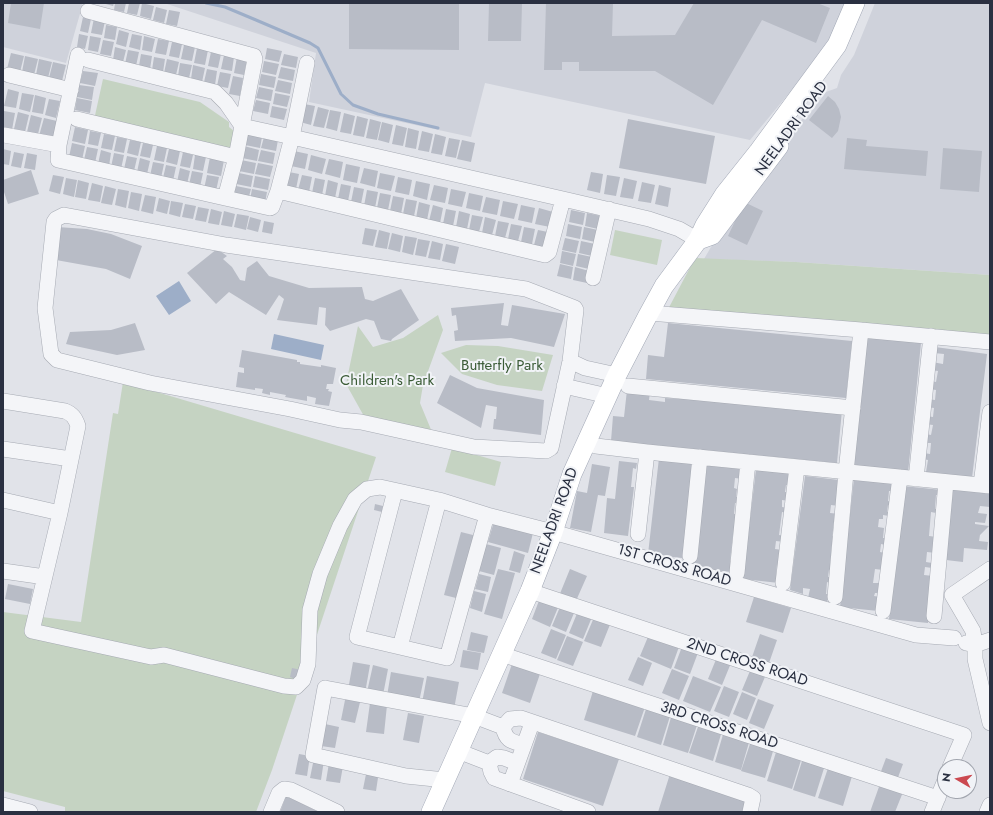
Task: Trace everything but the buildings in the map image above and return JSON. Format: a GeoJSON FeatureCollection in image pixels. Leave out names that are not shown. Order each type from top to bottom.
{"type":"FeatureCollection","features":[{"type":"Feature","properties":{"kind":"main road","name":"NEELADRI ROAD"},"geometry":{"type":"LineString","coordinates":[[431,812],[530,591],[554,532],[572,474],[608,396],[623,380],[649,313],[664,286],[698,240],[712,235],[837,45],[855,3]]}},
{"type":"Feature","properties":{"kind":"main road","name":"NEELADRI ROAD"},"geometry":{"type":"LineString","coordinates":[[759,163],[828,80],[853,40],[867,3]]}},
{"type":"Feature","properties":{"kind":"street"},"geometry":{"type":"LineString","coordinates":[[88,11],[254,56],[255,59],[236,157],[225,198]]}},
{"type":"Feature","properties":{"kind":"street"},"geometry":{"type":"LineString","coordinates":[[307,63],[292,137],[278,190],[272,207],[270,208],[59,160],[57,157],[71,90],[83,58],[214,92],[226,102],[242,126],[292,137],[563,199],[609,209],[679,228],[698,240]]}},
{"type":"Feature","properties":{"kind":"street"},"geometry":{"type":"LineString","coordinates":[[9,75],[71,90]]}},
{"type":"Feature","properties":{"kind":"street"},"geometry":{"type":"LineString","coordinates":[[77,119],[236,157]]}},
{"type":"Feature","properties":{"kind":"street"},"geometry":{"type":"LineString","coordinates":[[4,135],[60,145]]}},
{"type":"Feature","properties":{"kind":"street"},"geometry":{"type":"LineString","coordinates":[[278,190],[545,255],[549,252],[563,199]]}},
{"type":"Feature","properties":{"kind":"street"},"geometry":{"type":"LineString","coordinates":[[593,278],[609,209]]}},
{"type":"Feature","properties":{"kind":"street"},"geometry":{"type":"LineString","coordinates":[[64,215],[226,245],[526,289],[576,309],[570,361],[564,386],[551,448],[546,451],[474,447],[361,422],[340,420],[290,409],[150,383],[57,360],[51,354],[45,308],[54,222],[56,219],[64,215]]}},
{"type":"Feature","properties":{"kind":"street"},"geometry":{"type":"LineString","coordinates":[[649,313],[990,342]]}},
{"type":"Feature","properties":{"kind":"street"},"geometry":{"type":"LineString","coordinates":[[835,596],[852,408],[861,330]]}},
{"type":"Feature","properties":{"kind":"street"},"geometry":{"type":"LineString","coordinates":[[916,479],[932,336]]}},
{"type":"Feature","properties":{"kind":"street"},"geometry":{"type":"LineString","coordinates":[[570,361],[585,368],[623,380],[852,408]]}},
{"type":"Feature","properties":{"kind":"street"},"geometry":{"type":"LineString","coordinates":[[564,386],[608,396]]}},
{"type":"Feature","properties":{"kind":"street"},"geometry":{"type":"LineString","coordinates":[[3,401],[56,409],[72,414],[76,419],[78,426],[45,577],[3,571]]}},
{"type":"Feature","properties":{"kind":"street"},"geometry":{"type":"LineString","coordinates":[[596,446],[986,486],[990,412]]}},
{"type":"Feature","properties":{"kind":"street"},"geometry":{"type":"LineString","coordinates":[[3,449],[71,459]]}},
{"type":"Feature","properties":{"kind":"street"},"geometry":{"type":"LineString","coordinates":[[638,534],[647,452]]}},
{"type":"Feature","properties":{"kind":"street"},"geometry":{"type":"LineString","coordinates":[[690,556],[700,457]]}},
{"type":"Feature","properties":{"kind":"street"},"geometry":{"type":"LineString","coordinates":[[737,573],[748,462]]}},
{"type":"Feature","properties":{"kind":"street"},"geometry":{"type":"LineString","coordinates":[[783,583],[797,467]]}},
{"type":"Feature","properties":{"kind":"street"},"geometry":{"type":"LineString","coordinates":[[883,611],[900,477]]}},
{"type":"Feature","properties":{"kind":"street"},"geometry":{"type":"LineString","coordinates":[[934,616],[946,482]]}},
{"type":"Feature","properties":{"kind":"street","name":"1ST CROSS ROAD"},"geometry":{"type":"LineString","coordinates":[[45,577],[32,631],[151,657],[164,655],[284,686],[296,687],[303,680],[308,664],[310,610],[320,574],[340,526],[355,499],[367,488],[380,487],[440,500],[487,515],[554,532],[916,635],[974,638]]}},
{"type":"Feature","properties":{"kind":"street"},"geometry":{"type":"LineString","coordinates":[[395,491],[357,637],[447,658],[487,515]]}},
{"type":"Feature","properties":{"kind":"street"},"geometry":{"type":"LineString","coordinates":[[3,500],[60,513]]}},
{"type":"Feature","properties":{"kind":"street"},"geometry":{"type":"LineString","coordinates":[[400,648],[440,500]]}},
{"type":"Feature","properties":{"kind":"street"},"geometry":{"type":"LineString","coordinates":[[990,569],[952,595],[974,638],[975,659],[990,723]]}},
{"type":"Feature","properties":{"kind":"street","name":"2ND CROSS ROAD"},"geometry":{"type":"LineString","coordinates":[[530,591],[964,735],[954,759]]}},
{"type":"Feature","properties":{"kind":"street"},"geometry":{"type":"LineString","coordinates":[[974,638],[990,640]]}},
{"type":"Feature","properties":{"kind":"street","name":"3RD CROSS ROAD"},"geometry":{"type":"LineString","coordinates":[[501,654],[937,798]]}},
{"type":"Feature","properties":{"kind":"street"},"geometry":{"type":"LineString","coordinates":[[445,780],[406,776],[313,756],[325,688],[474,716],[503,727]]}},
{"type":"Feature","properties":{"kind":"street"},"geometry":{"type":"LineString","coordinates":[[503,727],[510,719],[520,718],[748,795],[753,798],[750,812]]}},
{"type":"Feature","properties":{"kind":"street"},"geometry":{"type":"LineString","coordinates":[[510,784],[532,723]]}},
{"type":"Feature","properties":{"kind":"street"},"geometry":{"type":"LineString","coordinates":[[503,727],[505,735],[510,741],[524,745]]}},
{"type":"Feature","properties":{"kind":"street"},"geometry":{"type":"LineString","coordinates":[[458,751],[489,763]]}},
{"type":"Feature","properties":{"kind":"street"},"geometry":{"type":"LineString","coordinates":[[489,763],[497,757],[504,758],[517,764]]}},
{"type":"Feature","properties":{"kind":"street"},"geometry":{"type":"LineString","coordinates":[[489,763],[494,778],[588,812]]}},
{"type":"Feature","properties":{"kind":"street"},"geometry":{"type":"LineString","coordinates":[[271,812],[279,793],[284,789],[291,790],[337,812]]}},
{"type":"Feature","properties":{"kind":"street"},"geometry":{"type":"LineString","coordinates":[[932,812],[938,799]]}},
{"type":"Feature","properties":{"kind":"street"},"geometry":{"type":"LineString","coordinates":[[3,805],[30,812]]}},
{"type":"Feature","properties":{"kind":"street"},"geometry":{"type":"LineString","coordinates":[[987,812],[990,805]]}},
{"type":"Feature","properties":{"kind":"shaded area"},"geometry":{"type":"Polygon","coordinates":[[[3,3],[83,3],[66,63],[3,47],[3,3]]]}},
{"type":"Feature","properties":{"kind":"shaded area"},"geometry":{"type":"Polygon","coordinates":[[[164,3],[845,3],[826,49],[750,140],[485,83],[471,137],[309,102],[316,53],[164,3]]]}},
{"type":"Feature","properties":{"kind":"shaded area"},"geometry":{"type":"Polygon","coordinates":[[[875,3],[990,3],[990,275],[796,262],[704,259],[718,235],[802,119],[808,116],[826,92],[837,88],[841,75],[854,55],[875,3]]]}},
{"type":"Feature","properties":{"kind":"green space"},"geometry":{"type":"Polygon","coordinates":[[[103,79],[200,102],[229,122],[229,127],[234,131],[230,151],[94,120],[103,79]]]}},
{"type":"Feature","properties":{"kind":"green space"},"geometry":{"type":"Polygon","coordinates":[[[615,230],[662,240],[657,265],[610,255],[615,230]]]}},
{"type":"Feature","properties":{"kind":"green space"},"geometry":{"type":"Polygon","coordinates":[[[695,258],[796,262],[990,275],[990,342],[665,315],[695,258]]]}},
{"type":"Feature","properties":{"kind":"green space","name":"Children's Park"},"geometry":{"type":"Polygon","coordinates":[[[438,315],[443,330],[423,385],[420,403],[432,432],[365,418],[346,384],[358,326],[373,347],[403,338],[438,315]]]}},
{"type":"Feature","properties":{"kind":"green space","name":"Butterfly Park"},"geometry":{"type":"Polygon","coordinates":[[[466,345],[498,346],[553,355],[542,391],[497,385],[462,374],[441,353],[466,345]]]}},
{"type":"Feature","properties":{"kind":"green space"},"geometry":{"type":"Polygon","coordinates":[[[123,382],[376,457],[272,770],[256,812],[65,812],[65,807],[3,791],[3,612],[81,622],[113,413],[118,414],[123,382]]]}},
{"type":"Feature","properties":{"kind":"green space"},"geometry":{"type":"Polygon","coordinates":[[[452,448],[501,462],[495,486],[445,472],[452,448]]]}},
{"type":"Feature","properties":{"kind":"water"},"geometry":{"type":"Polygon","coordinates":[[[179,281],[191,301],[169,315],[156,296],[179,281]]]}},
{"type":"Feature","properties":{"kind":"water"},"geometry":{"type":"Polygon","coordinates":[[[274,334],[324,345],[321,360],[271,349],[274,334]]]}},
{"type":"Feature","properties":{"kind":"waterway"},"geometry":{"type":"LineString","coordinates":[[206,3],[225,7],[310,43],[318,48],[341,94],[353,105],[378,114],[438,128]]}}]}
